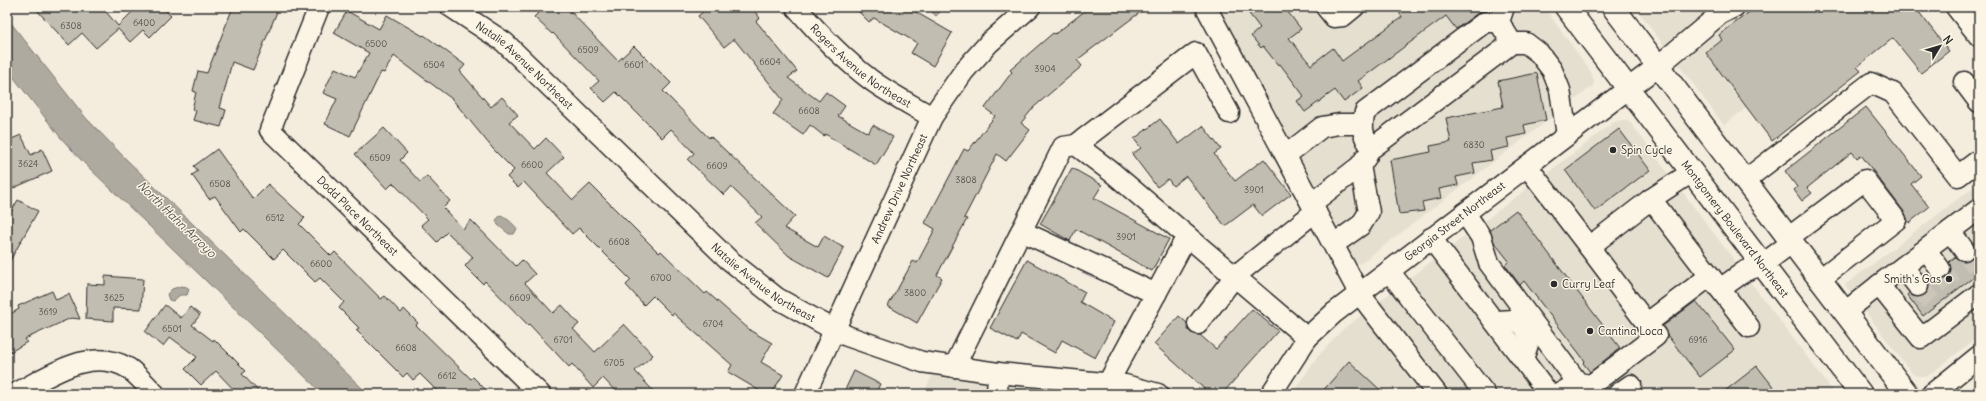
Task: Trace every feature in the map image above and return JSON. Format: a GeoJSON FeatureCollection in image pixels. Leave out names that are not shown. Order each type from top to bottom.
{"type":"FeatureCollection","features":[{"type":"Feature","properties":{"kind":"main road","name":"Montgomery Boulevard Northeast"},"geometry":{"type":"LineString","coordinates":[[1566,7],[1861,394]]}},
{"type":"Feature","properties":{"kind":"main road"},"geometry":{"type":"LineString","coordinates":[[1613,7],[1789,241],[1907,394]]}},
{"type":"Feature","properties":{"kind":"street","name":"Dodd Place Northeast"},"geometry":{"type":"LineString","coordinates":[[319,7],[270,130],[540,394]]}},
{"type":"Feature","properties":{"kind":"street","name":"Natalie Avenue Northeast"},"geometry":{"type":"LineString","coordinates":[[451,7],[504,42],[728,259],[777,298],[834,330],[922,362],[998,373],[1125,385],[1158,394]]}},
{"type":"Feature","properties":{"kind":"street","name":"Rogers Avenue Northeast"},"geometry":{"type":"LineString","coordinates":[[796,7],[826,41],[851,65],[873,82],[932,117]]}},
{"type":"Feature","properties":{"kind":"street","name":"Andrew Drive Northeast"},"geometry":{"type":"LineString","coordinates":[[805,394],[932,117],[964,71],[984,48],[1030,7]]}},
{"type":"Feature","properties":{"kind":"street"},"geometry":{"type":"LineString","coordinates":[[1206,7],[1359,293],[1437,394]]}},
{"type":"Feature","properties":{"kind":"street"},"geometry":{"type":"LineString","coordinates":[[1326,7],[1334,17],[1343,16],[1354,7]]}},
{"type":"Feature","properties":{"kind":"street","name":"Georgia Street Northeast"},"geometry":{"type":"LineString","coordinates":[[1271,394],[1307,338],[1359,293],[1658,66],[1720,14],[1734,7]]}},
{"type":"Feature","properties":{"kind":"street"},"geometry":{"type":"LineString","coordinates":[[1956,7],[1979,36]]}},
{"type":"Feature","properties":{"kind":"street"},"geometry":{"type":"LineString","coordinates":[[1372,148],[1364,138],[1361,124],[1365,112],[1390,93],[1485,22],[1501,14],[1512,43]]}},
{"type":"Feature","properties":{"kind":"street"},"geometry":{"type":"LineString","coordinates":[[1198,324],[1235,276],[1360,166],[1372,148],[1512,43],[1526,43],[1539,53],[1552,70],[1560,90],[1567,135]]}},
{"type":"Feature","properties":{"kind":"street"},"geometry":{"type":"LineString","coordinates":[[1076,146],[1196,53],[1229,113]]}},
{"type":"Feature","properties":{"kind":"street"},"geometry":{"type":"LineString","coordinates":[[1964,82],[1979,102]]}},
{"type":"Feature","properties":{"kind":"street"},"geometry":{"type":"LineString","coordinates":[[1744,181],[1871,83],[1893,93],[1958,176],[1979,160]]}},
{"type":"Feature","properties":{"kind":"street"},"geometry":{"type":"LineString","coordinates":[[1286,155],[1322,127],[1339,124],[1361,124]]}},
{"type":"Feature","properties":{"kind":"street"},"geometry":{"type":"LineString","coordinates":[[954,367],[1063,146],[1076,146],[1113,173],[1307,338]]}},
{"type":"Feature","properties":{"kind":"street"},"geometry":{"type":"LineString","coordinates":[[1334,244],[1361,225],[1369,212],[1360,166]]}},
{"type":"Feature","properties":{"kind":"street"},"geometry":{"type":"LineString","coordinates":[[1527,166],[1656,336],[1589,387],[1559,394]]}},
{"type":"Feature","properties":{"kind":"street"},"geometry":{"type":"LineString","coordinates":[[1589,247],[1651,199],[1692,172]]}},
{"type":"Feature","properties":{"kind":"street"},"geometry":{"type":"LineString","coordinates":[[1646,324],[1715,282],[1762,264],[1865,180],[1896,220],[1819,280]]}},
{"type":"Feature","properties":{"kind":"street"},"geometry":{"type":"LineString","coordinates":[[1651,199],[1749,327]]}},
{"type":"Feature","properties":{"kind":"street"},"geometry":{"type":"LineString","coordinates":[[1465,213],[1481,237],[1489,263],[1589,387]]}},
{"type":"Feature","properties":{"kind":"street"},"geometry":{"type":"LineString","coordinates":[[1844,312],[1950,231],[1976,219]]}},
{"type":"Feature","properties":{"kind":"street"},"geometry":{"type":"LineString","coordinates":[[1021,231],[1156,294]]}},
{"type":"Feature","properties":{"kind":"street"},"geometry":{"type":"LineString","coordinates":[[1950,231],[1964,250]]}},
{"type":"Feature","properties":{"kind":"street"},"geometry":{"type":"LineString","coordinates":[[1108,383],[1187,236]]}},
{"type":"Feature","properties":{"kind":"street"},"geometry":{"type":"LineString","coordinates":[[1431,238],[1549,394]]}},
{"type":"Feature","properties":{"kind":"street"},"geometry":{"type":"LineString","coordinates":[[1926,250],[1940,269]]}},
{"type":"Feature","properties":{"kind":"street"},"geometry":{"type":"LineString","coordinates":[[1903,267],[1918,286]]}},
{"type":"Feature","properties":{"kind":"street"},"geometry":{"type":"LineString","coordinates":[[1389,271],[1485,394]]}},
{"type":"Feature","properties":{"kind":"street"},"geometry":{"type":"LineString","coordinates":[[1879,286],[1921,338],[1940,314],[1967,296]]}},
{"type":"Feature","properties":{"kind":"street"},"geometry":{"type":"LineString","coordinates":[[1932,394],[1979,356]]}},
{"type":"Feature","properties":{"kind":"street"},"geometry":{"type":"LineString","coordinates":[[14,394],[81,361],[104,360],[128,368],[155,394]]}},
{"type":"Feature","properties":{"kind":"street"},"geometry":{"type":"LineString","coordinates":[[997,394],[998,373]]}},
{"type":"Feature","properties":{"kind":"shaded area"},"geometry":{"type":"Polygon","coordinates":[[[1214,7],[1544,7],[1591,72],[1594,81],[1593,86],[1360,264],[1352,259],[1304,177],[1214,7]]]}},
{"type":"Feature","properties":{"kind":"shaded area"},"geometry":{"type":"Polygon","coordinates":[[[1635,7],[1878,7],[1724,125],[1635,7]]]}},
{"type":"Feature","properties":{"kind":"shaded area"},"geometry":{"type":"Polygon","coordinates":[[[1622,120],[1629,121],[1835,394],[1292,394],[1315,360],[1342,330],[1614,122],[1622,120]]]}},
{"type":"Feature","properties":{"kind":"shaded area"},"geometry":{"type":"Polygon","coordinates":[[[1979,183],[1979,336],[1928,376],[1916,376],[1912,373],[1845,285],[1979,183]]]}},
{"type":"Feature","properties":{"kind":"shaded area"},"geometry":{"type":"Polygon","coordinates":[[[932,376],[1084,394],[923,394],[932,376]]]}},
{"type":"Feature","properties":{"kind":"water"},"geometry":{"type":"Polygon","coordinates":[[[926,7],[942,7],[944,8],[936,16],[926,7]]]}},
{"type":"Feature","properties":{"kind":"water","name":"North Hahn Arroyo"},"geometry":{"type":"Polygon","coordinates":[[[7,18],[86,118],[128,161],[368,394],[323,394],[83,162],[61,138],[7,69],[7,18]]]}},
{"type":"Feature","properties":{"kind":"water"},"geometry":{"type":"Polygon","coordinates":[[[500,216],[507,219],[516,227],[517,229],[514,234],[509,234],[498,225],[496,220],[500,216]]]}},
{"type":"Feature","properties":{"kind":"water"},"geometry":{"type":"Polygon","coordinates":[[[181,286],[189,289],[187,295],[180,295],[173,301],[169,300],[167,294],[172,289],[181,286]]]}},
{"type":"Feature","properties":{"kind":"building"},"geometry":{"type":"Polygon","coordinates":[[[34,7],[102,7],[118,26],[137,7],[162,7],[171,16],[150,37],[143,30],[130,42],[118,29],[96,48],[82,33],[69,45],[34,7]]]}},
{"type":"Feature","properties":{"kind":"building"},"geometry":{"type":"Polygon","coordinates":[[[233,7],[279,7],[253,70],[232,62],[220,108],[226,110],[221,127],[193,120],[196,111],[192,110],[196,92],[193,91],[198,71],[207,73],[233,7]]]}},
{"type":"Feature","properties":{"kind":"building"},"geometry":{"type":"Polygon","coordinates":[[[544,7],[566,7],[618,61],[634,46],[671,83],[663,91],[709,138],[710,136],[795,216],[784,228],[818,247],[824,236],[844,248],[828,278],[789,256],[755,223],[762,217],[731,187],[724,195],[688,160],[694,153],[671,129],[662,138],[616,92],[605,102],[591,88],[599,81],[553,33],[552,34],[534,17],[544,7]]]}},
{"type":"Feature","properties":{"kind":"building"},"geometry":{"type":"Polygon","coordinates":[[[708,7],[751,7],[760,18],[756,21],[797,71],[788,78],[819,101],[826,92],[845,106],[838,116],[868,133],[873,125],[893,137],[876,165],[825,134],[824,136],[810,125],[803,135],[773,114],[783,100],[734,39],[724,47],[698,16],[708,7]]]}},
{"type":"Feature","properties":{"kind":"building"},"geometry":{"type":"Polygon","coordinates":[[[854,7],[907,7],[952,33],[933,66],[911,53],[917,43],[874,18],[869,22],[854,7]]]}},
{"type":"Feature","properties":{"kind":"building"},"geometry":{"type":"Polygon","coordinates":[[[1090,7],[1147,7],[1077,60],[1082,66],[1034,107],[1021,123],[1030,130],[1006,161],[997,154],[964,218],[967,219],[937,275],[942,278],[917,323],[888,306],[913,261],[917,263],[935,229],[925,223],[964,149],[968,151],[995,116],[985,108],[1012,72],[1010,70],[1053,33],[1055,34],[1090,7]]]}},
{"type":"Feature","properties":{"kind":"building"},"geometry":{"type":"Polygon","coordinates":[[[1244,7],[1284,7],[1301,29],[1289,38],[1311,65],[1333,48],[1342,61],[1402,17],[1399,12],[1406,7],[1486,7],[1456,29],[1446,16],[1358,81],[1363,88],[1344,102],[1335,90],[1305,112],[1297,101],[1304,96],[1280,64],[1278,65],[1263,46],[1261,48],[1251,36],[1260,28],[1244,7]]]}},
{"type":"Feature","properties":{"kind":"building"},"geometry":{"type":"Polygon","coordinates":[[[1756,7],[1915,7],[1949,51],[1921,73],[1893,38],[1857,67],[1861,71],[1772,141],[1706,53],[1722,40],[1719,35],[1756,7]]]}},
{"type":"Feature","properties":{"kind":"building"},"geometry":{"type":"Polygon","coordinates":[[[347,11],[379,29],[387,15],[423,36],[424,35],[465,65],[460,71],[491,107],[502,97],[518,115],[509,122],[535,149],[546,138],[564,157],[547,173],[573,200],[590,184],[659,253],[661,251],[705,294],[707,292],[751,331],[772,343],[761,362],[783,375],[771,394],[765,394],[728,372],[732,365],[673,313],[672,315],[653,296],[644,305],[626,285],[631,280],[579,228],[572,234],[524,182],[518,188],[507,177],[514,170],[494,150],[452,99],[394,56],[384,73],[381,72],[350,136],[325,124],[337,99],[323,93],[335,68],[355,77],[369,53],[334,33],[347,11]]]}},
{"type":"Feature","properties":{"kind":"building"},"geometry":{"type":"Polygon","coordinates":[[[1537,73],[1546,120],[1524,125],[1526,134],[1507,138],[1509,147],[1490,151],[1492,160],[1473,163],[1475,173],[1456,177],[1458,185],[1439,189],[1441,198],[1422,202],[1424,211],[1399,214],[1390,160],[1431,152],[1430,146],[1451,142],[1446,118],[1503,107],[1498,81],[1537,73]]]}},
{"type":"Feature","properties":{"kind":"building"},"geometry":{"type":"Polygon","coordinates":[[[1866,107],[1921,176],[1911,184],[1929,207],[1909,223],[1905,213],[1861,155],[1857,158],[1852,152],[1807,188],[1812,193],[1802,201],[1794,190],[1797,187],[1785,171],[1866,107]]]}},
{"type":"Feature","properties":{"kind":"building"},"geometry":{"type":"Polygon","coordinates":[[[1160,119],[1179,144],[1203,126],[1221,149],[1214,154],[1235,181],[1264,159],[1291,194],[1262,216],[1253,205],[1225,226],[1186,176],[1173,186],[1168,179],[1157,187],[1132,154],[1141,148],[1134,139],[1160,119]]]}},
{"type":"Feature","properties":{"kind":"building"},"geometry":{"type":"Polygon","coordinates":[[[384,128],[407,153],[400,160],[420,182],[427,176],[450,201],[443,208],[463,229],[471,220],[516,266],[522,260],[535,274],[525,283],[553,313],[562,305],[579,324],[573,329],[595,352],[624,324],[653,355],[635,371],[656,394],[618,394],[603,378],[593,388],[572,364],[569,367],[529,324],[528,325],[485,281],[483,284],[465,266],[473,257],[447,232],[437,242],[421,225],[428,219],[393,183],[387,189],[355,154],[384,128]]]}},
{"type":"Feature","properties":{"kind":"building","name":"Spin Cycle"},"geometry":{"type":"Polygon","coordinates":[[[1619,129],[1650,170],[1595,211],[1565,170],[1619,129]]]}},
{"type":"Feature","properties":{"kind":"building"},"geometry":{"type":"Polygon","coordinates":[[[21,135],[31,155],[42,149],[52,171],[7,191],[7,141],[21,135]]]}},
{"type":"Feature","properties":{"kind":"building"},"geometry":{"type":"Polygon","coordinates":[[[217,149],[253,199],[268,184],[305,218],[299,224],[331,256],[335,252],[381,299],[385,296],[401,313],[404,309],[418,323],[416,325],[471,379],[473,377],[490,394],[440,394],[420,374],[413,380],[407,373],[403,377],[356,330],[359,328],[339,308],[344,302],[320,278],[315,282],[283,250],[274,259],[244,229],[241,232],[215,196],[209,199],[192,175],[198,171],[194,166],[217,149]]]}},
{"type":"Feature","properties":{"kind":"building"},"geometry":{"type":"Polygon","coordinates":[[[1072,168],[1102,185],[1094,198],[1169,239],[1152,271],[1076,229],[1070,241],[1040,224],[1072,168]]]}},
{"type":"Feature","properties":{"kind":"building"},"geometry":{"type":"Polygon","coordinates":[[[18,200],[38,211],[7,266],[7,218],[18,200]]]}},
{"type":"Feature","properties":{"kind":"building"},"geometry":{"type":"Polygon","coordinates":[[[1516,210],[1620,348],[1590,372],[1583,363],[1585,361],[1524,281],[1520,285],[1505,265],[1509,261],[1494,242],[1490,230],[1516,210]]]}},
{"type":"Feature","properties":{"kind":"building","name":"Smith's Gas"},"geometry":{"type":"Polygon","coordinates":[[[1979,239],[1979,273],[1923,316],[1907,295],[1909,293],[1913,296],[1919,297],[1925,295],[1929,290],[1927,279],[1931,276],[1936,280],[1947,278],[1951,268],[1949,262],[1955,257],[1965,261],[1971,259],[1975,249],[1973,243],[1979,239]]]}},
{"type":"Feature","properties":{"kind":"building"},"geometry":{"type":"Polygon","coordinates":[[[1027,260],[1085,292],[1080,302],[1114,322],[1095,358],[1062,340],[1055,353],[1021,334],[1017,342],[990,328],[1027,260]]]}},
{"type":"Feature","properties":{"kind":"building"},"geometry":{"type":"Polygon","coordinates":[[[105,276],[143,279],[141,309],[113,308],[113,321],[86,319],[87,284],[105,285],[105,276]]]}},
{"type":"Feature","properties":{"kind":"building"},"geometry":{"type":"Polygon","coordinates":[[[52,291],[56,300],[69,294],[80,319],[71,318],[25,339],[27,342],[7,354],[7,316],[19,309],[18,306],[52,291]]]}},
{"type":"Feature","properties":{"kind":"building"},"geometry":{"type":"Polygon","coordinates":[[[1696,301],[1735,350],[1700,377],[1667,335],[1663,326],[1696,301]]]}},
{"type":"Feature","properties":{"kind":"building"},"geometry":{"type":"Polygon","coordinates":[[[165,305],[181,318],[190,307],[200,315],[192,325],[213,341],[214,339],[246,371],[242,374],[261,394],[238,394],[216,371],[201,385],[185,369],[197,357],[170,337],[163,346],[145,332],[165,305]]]}},
{"type":"Feature","properties":{"kind":"building"},"geometry":{"type":"Polygon","coordinates":[[[1252,309],[1278,331],[1222,394],[1210,394],[1154,344],[1179,316],[1187,323],[1191,333],[1200,335],[1216,349],[1252,309]]]}},
{"type":"Feature","properties":{"kind":"building"},"geometry":{"type":"Polygon","coordinates":[[[1349,361],[1376,386],[1385,394],[1320,394],[1349,361]]]}},
{"type":"Feature","properties":{"kind":"building"},"geometry":{"type":"Polygon","coordinates":[[[1757,366],[1775,389],[1768,394],[1721,394],[1757,366]]]}},
{"type":"Feature","properties":{"kind":"building"},"geometry":{"type":"Polygon","coordinates":[[[854,371],[880,384],[875,394],[843,394],[854,371]]]}},
{"type":"Feature","properties":{"kind":"tunnel"},"geometry":{"type":"LineString","coordinates":[[1964,250],[1979,270]]}},
{"type":"Feature","properties":{"kind":"tunnel"},"geometry":{"type":"LineString","coordinates":[[1940,269],[1956,291]]}},
{"type":"Feature","properties":{"kind":"tunnel"},"geometry":{"type":"LineString","coordinates":[[1918,286],[1935,307]]}},
{"type":"Feature","properties":{"kind":"place","name":"Spin Cycle"},"geometry":{"type":"Point","coordinates":[1613,150]}},
{"type":"Feature","properties":{"kind":"place","name":"Smith's Gas"},"geometry":{"type":"Point","coordinates":[1949,279]}},
{"type":"Feature","properties":{"kind":"place","name":"Curry Leaf"},"geometry":{"type":"Point","coordinates":[1554,284]}},
{"type":"Feature","properties":{"kind":"place","name":"Cantina Loca"},"geometry":{"type":"Point","coordinates":[1590,331]}}]}
